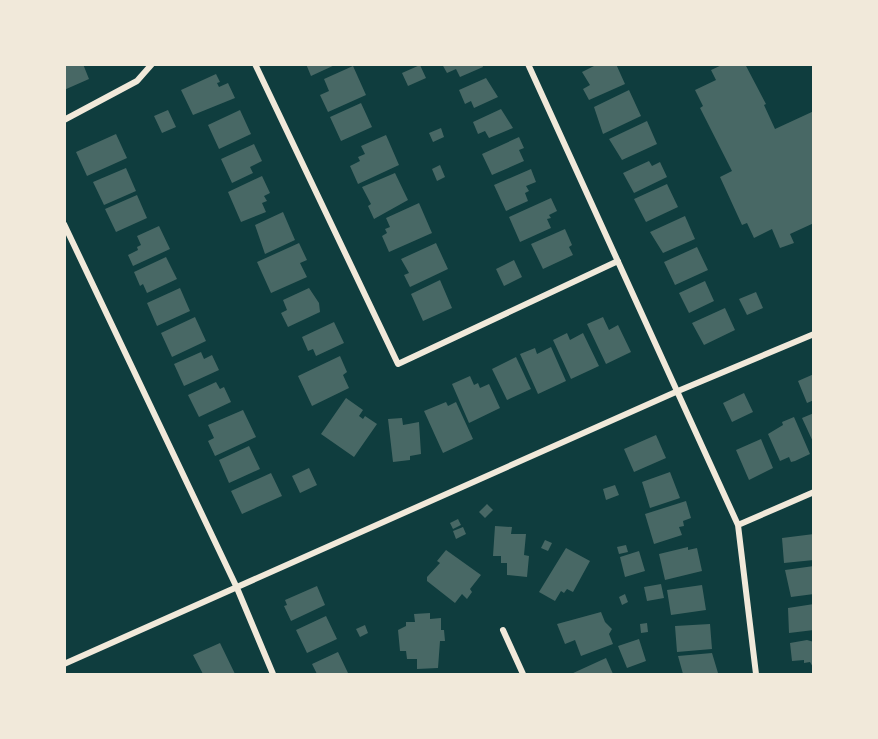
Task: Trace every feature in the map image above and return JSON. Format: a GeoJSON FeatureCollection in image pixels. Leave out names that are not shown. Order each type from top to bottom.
{"type":"FeatureCollection","features":[{"type":"Feature","properties":{"kind":"street"},"geometry":{"type":"LineString","coordinates":[[64,120],[137,81],[152,64]]}},
{"type":"Feature","properties":{"kind":"street"},"geometry":{"type":"LineString","coordinates":[[255,64],[398,364],[618,261]]}},
{"type":"Feature","properties":{"kind":"street"},"geometry":{"type":"LineString","coordinates":[[528,64],[738,525],[756,675]]}},
{"type":"Feature","properties":{"kind":"street"},"geometry":{"type":"LineString","coordinates":[[64,224],[237,588],[273,675]]}},
{"type":"Feature","properties":{"kind":"street"},"geometry":{"type":"LineString","coordinates":[[64,664],[678,391],[813,334]]}},
{"type":"Feature","properties":{"kind":"street"},"geometry":{"type":"LineString","coordinates":[[738,525],[813,492]]}},
{"type":"Feature","properties":{"kind":"street"},"geometry":{"type":"LineString","coordinates":[[503,630],[523,675]]}},
{"type":"Feature","properties":{"kind":"building"},"geometry":{"type":"Polygon","coordinates":[[[64,64],[83,64],[89,79],[64,90],[64,64]]]}},
{"type":"Feature","properties":{"kind":"building"},"geometry":{"type":"Polygon","coordinates":[[[306,64],[337,64],[311,76],[306,64]]]}},
{"type":"Feature","properties":{"kind":"building"},"geometry":{"type":"Polygon","coordinates":[[[442,64],[482,64],[483,67],[460,77],[456,69],[447,73],[442,64]]]}},
{"type":"Feature","properties":{"kind":"building"},"geometry":{"type":"Polygon","coordinates":[[[598,64],[616,64],[625,84],[589,100],[583,89],[590,85],[582,72],[598,64]]]}},
{"type":"Feature","properties":{"kind":"building"},"geometry":{"type":"Polygon","coordinates":[[[724,64],[745,64],[766,104],[764,105],[775,129],[814,111],[814,223],[790,234],[794,243],[780,248],[772,229],[754,238],[747,223],[742,225],[720,177],[732,171],[700,108],[703,106],[695,90],[716,80],[711,70],[724,64]]]}},
{"type":"Feature","properties":{"kind":"building"},"geometry":{"type":"Polygon","coordinates":[[[420,65],[426,78],[408,86],[402,73],[420,65]]]}},
{"type":"Feature","properties":{"kind":"building"},"geometry":{"type":"Polygon","coordinates":[[[353,66],[366,95],[328,112],[320,95],[329,91],[324,79],[353,66]]]}},
{"type":"Feature","properties":{"kind":"building"},"geometry":{"type":"Polygon","coordinates":[[[216,74],[220,82],[217,83],[219,87],[228,83],[235,98],[193,115],[181,90],[216,74]]]}},
{"type":"Feature","properties":{"kind":"building"},"geometry":{"type":"Polygon","coordinates":[[[486,78],[498,97],[474,108],[471,101],[465,104],[459,90],[486,78]]]}},
{"type":"Feature","properties":{"kind":"building"},"geometry":{"type":"Polygon","coordinates":[[[629,90],[641,116],[603,134],[594,107],[629,90]]]}},
{"type":"Feature","properties":{"kind":"building"},"geometry":{"type":"Polygon","coordinates":[[[361,103],[372,127],[341,141],[330,117],[361,103]]]}},
{"type":"Feature","properties":{"kind":"building"},"geometry":{"type":"Polygon","coordinates":[[[501,109],[513,128],[489,138],[485,131],[478,134],[473,122],[501,109]]]}},
{"type":"Feature","properties":{"kind":"building"},"geometry":{"type":"Polygon","coordinates":[[[168,110],[176,127],[162,133],[154,116],[168,110]]]}},
{"type":"Feature","properties":{"kind":"building"},"geometry":{"type":"Polygon","coordinates":[[[240,110],[251,134],[219,149],[208,125],[240,110]]]}},
{"type":"Feature","properties":{"kind":"building"},"geometry":{"type":"Polygon","coordinates":[[[647,121],[657,144],[622,160],[609,139],[647,121]]]}},
{"type":"Feature","properties":{"kind":"building"},"geometry":{"type":"Polygon","coordinates":[[[441,128],[444,137],[433,142],[429,133],[441,128]]]}},
{"type":"Feature","properties":{"kind":"building"},"geometry":{"type":"Polygon","coordinates":[[[116,134],[127,158],[87,176],[76,152],[116,134]]]}},
{"type":"Feature","properties":{"kind":"building"},"geometry":{"type":"Polygon","coordinates":[[[386,135],[399,165],[358,184],[350,166],[360,161],[358,157],[365,154],[361,146],[386,135]]]}},
{"type":"Feature","properties":{"kind":"building"},"geometry":{"type":"Polygon","coordinates":[[[519,137],[524,148],[519,150],[524,161],[492,175],[482,154],[519,137]]]}},
{"type":"Feature","properties":{"kind":"building"},"geometry":{"type":"Polygon","coordinates":[[[254,144],[262,161],[250,167],[253,173],[232,183],[221,159],[254,144]]]}},
{"type":"Feature","properties":{"kind":"building"},"geometry":{"type":"Polygon","coordinates":[[[649,161],[652,166],[660,162],[667,177],[634,193],[623,173],[649,161]]]}},
{"type":"Feature","properties":{"kind":"building"},"geometry":{"type":"Polygon","coordinates":[[[440,165],[445,177],[437,181],[432,169],[440,165]]]}},
{"type":"Feature","properties":{"kind":"building"},"geometry":{"type":"Polygon","coordinates":[[[126,168],[136,191],[104,205],[93,182],[126,168]]]}},
{"type":"Feature","properties":{"kind":"building"},"geometry":{"type":"Polygon","coordinates":[[[531,169],[536,182],[526,186],[529,191],[525,193],[528,201],[506,211],[494,185],[531,169]]]}},
{"type":"Feature","properties":{"kind":"building"},"geometry":{"type":"Polygon","coordinates":[[[395,173],[408,200],[374,219],[368,206],[371,204],[362,187],[395,173]]]}},
{"type":"Feature","properties":{"kind":"building"},"geometry":{"type":"Polygon","coordinates":[[[262,176],[270,193],[264,196],[267,201],[262,203],[266,212],[241,222],[228,192],[262,176]]]}},
{"type":"Feature","properties":{"kind":"building"},"geometry":{"type":"Polygon","coordinates":[[[667,184],[678,207],[646,222],[634,199],[667,184]]]}},
{"type":"Feature","properties":{"kind":"building"},"geometry":{"type":"Polygon","coordinates":[[[137,195],[147,218],[116,232],[105,209],[137,195]]]}},
{"type":"Feature","properties":{"kind":"building"},"geometry":{"type":"Polygon","coordinates":[[[551,198],[557,211],[549,215],[551,218],[547,219],[551,228],[520,242],[509,217],[551,198]]]}},
{"type":"Feature","properties":{"kind":"building"},"geometry":{"type":"Polygon","coordinates":[[[419,203],[432,233],[389,252],[382,236],[387,233],[385,229],[390,227],[386,218],[419,203]]]}},
{"type":"Feature","properties":{"kind":"building"},"geometry":{"type":"Polygon","coordinates":[[[283,212],[295,240],[265,254],[255,225],[283,212]]]}},
{"type":"Feature","properties":{"kind":"building"},"geometry":{"type":"Polygon","coordinates":[[[685,216],[695,239],[663,253],[650,232],[685,216]]]}},
{"type":"Feature","properties":{"kind":"building"},"geometry":{"type":"Polygon","coordinates":[[[159,226],[170,249],[133,266],[128,255],[138,250],[137,247],[141,245],[137,236],[159,226]]]}},
{"type":"Feature","properties":{"kind":"building"},"geometry":{"type":"Polygon","coordinates":[[[565,229],[572,245],[569,247],[573,255],[543,269],[531,244],[565,229]]]}},
{"type":"Feature","properties":{"kind":"building"},"geometry":{"type":"Polygon","coordinates":[[[299,243],[307,260],[300,263],[307,277],[271,293],[257,262],[299,243]]]}},
{"type":"Feature","properties":{"kind":"building"},"geometry":{"type":"Polygon","coordinates":[[[436,243],[448,269],[410,287],[404,275],[409,273],[401,259],[436,243]]]}},
{"type":"Feature","properties":{"kind":"building"},"geometry":{"type":"Polygon","coordinates":[[[697,247],[708,270],[675,285],[664,262],[697,247]]]}},
{"type":"Feature","properties":{"kind":"building"},"geometry":{"type":"Polygon","coordinates":[[[166,257],[177,279],[147,293],[143,284],[140,286],[134,272],[166,257]]]}},
{"type":"Feature","properties":{"kind":"building"},"geometry":{"type":"Polygon","coordinates":[[[514,260],[522,277],[504,286],[496,269],[514,260]]]}},
{"type":"Feature","properties":{"kind":"building"},"geometry":{"type":"Polygon","coordinates":[[[440,280],[452,308],[423,321],[411,294],[440,280]]]}},
{"type":"Feature","properties":{"kind":"building"},"geometry":{"type":"Polygon","coordinates":[[[705,281],[714,301],[689,313],[679,293],[705,281]]]}},
{"type":"Feature","properties":{"kind":"building"},"geometry":{"type":"Polygon","coordinates":[[[180,288],[190,311],[157,326],[147,303],[180,288]]]}},
{"type":"Feature","properties":{"kind":"building"},"geometry":{"type":"Polygon","coordinates":[[[309,288],[319,303],[320,312],[288,327],[281,313],[287,310],[283,300],[309,288]]]}},
{"type":"Feature","properties":{"kind":"building"},"geometry":{"type":"Polygon","coordinates":[[[756,292],[763,308],[747,315],[739,299],[756,292]]]}},
{"type":"Feature","properties":{"kind":"building"},"geometry":{"type":"Polygon","coordinates":[[[725,308],[735,330],[704,345],[692,323],[725,308]]]}},
{"type":"Feature","properties":{"kind":"building"},"geometry":{"type":"Polygon","coordinates":[[[195,317],[206,341],[172,357],[161,333],[195,317]]]}},
{"type":"Feature","properties":{"kind":"building"},"geometry":{"type":"Polygon","coordinates":[[[603,317],[609,330],[618,325],[631,352],[606,364],[587,324],[603,317]]]}},
{"type":"Feature","properties":{"kind":"building"},"geometry":{"type":"Polygon","coordinates":[[[334,322],[344,343],[316,356],[313,349],[308,351],[302,337],[334,322]]]}},
{"type":"Feature","properties":{"kind":"building"},"geometry":{"type":"Polygon","coordinates":[[[567,333],[570,340],[583,333],[599,366],[571,379],[553,340],[567,333]]]}},
{"type":"Feature","properties":{"kind":"building"},"geometry":{"type":"Polygon","coordinates":[[[551,347],[566,381],[538,394],[520,354],[535,348],[537,354],[551,347]]]}},
{"type":"Feature","properties":{"kind":"building"},"geometry":{"type":"Polygon","coordinates":[[[201,352],[204,359],[212,355],[219,370],[184,386],[174,364],[201,352]]]}},
{"type":"Feature","properties":{"kind":"building"},"geometry":{"type":"Polygon","coordinates":[[[340,356],[347,372],[343,375],[349,388],[312,406],[298,376],[340,356]]]}},
{"type":"Feature","properties":{"kind":"building"},"geometry":{"type":"Polygon","coordinates":[[[516,357],[531,389],[507,400],[492,369],[516,357]]]}},
{"type":"Feature","properties":{"kind":"building"},"geometry":{"type":"Polygon","coordinates":[[[814,374],[814,400],[807,403],[798,381],[814,374]]]}},
{"type":"Feature","properties":{"kind":"building"},"geometry":{"type":"Polygon","coordinates":[[[470,376],[474,385],[478,383],[480,388],[489,384],[500,408],[469,423],[452,384],[470,376]]]}},
{"type":"Feature","properties":{"kind":"building"},"geometry":{"type":"Polygon","coordinates":[[[216,382],[220,389],[224,387],[231,402],[199,417],[188,395],[216,382]]]}},
{"type":"Feature","properties":{"kind":"building"},"geometry":{"type":"Polygon","coordinates":[[[744,393],[753,412],[732,422],[723,403],[744,393]]]}},
{"type":"Feature","properties":{"kind":"building"},"geometry":{"type":"Polygon","coordinates":[[[346,398],[363,410],[359,416],[363,419],[365,416],[377,424],[354,457],[321,434],[346,398]]]}},
{"type":"Feature","properties":{"kind":"building"},"geometry":{"type":"Polygon","coordinates":[[[446,402],[448,406],[456,402],[473,439],[443,453],[424,411],[446,402]]]}},
{"type":"Feature","properties":{"kind":"building"},"geometry":{"type":"Polygon","coordinates":[[[243,410],[256,437],[215,456],[208,441],[214,438],[208,425],[243,410]]]}},
{"type":"Feature","properties":{"kind":"building"},"geometry":{"type":"Polygon","coordinates":[[[814,413],[814,444],[802,418],[814,413]]]}},
{"type":"Feature","properties":{"kind":"building"},"geometry":{"type":"Polygon","coordinates":[[[794,417],[810,454],[791,462],[789,457],[780,461],[768,434],[783,425],[782,422],[794,417]]]}},
{"type":"Feature","properties":{"kind":"building"},"geometry":{"type":"Polygon","coordinates":[[[402,418],[403,425],[419,422],[421,454],[410,456],[410,460],[393,462],[388,419],[402,418]]]}},
{"type":"Feature","properties":{"kind":"building"},"geometry":{"type":"Polygon","coordinates":[[[656,435],[666,458],[634,472],[624,449],[656,435]]]}},
{"type":"Feature","properties":{"kind":"building"},"geometry":{"type":"Polygon","coordinates":[[[761,439],[773,468],[749,480],[736,450],[761,439]]]}},
{"type":"Feature","properties":{"kind":"building"},"geometry":{"type":"Polygon","coordinates":[[[249,446],[260,469],[229,483],[219,460],[249,446]]]}},
{"type":"Feature","properties":{"kind":"building"},"geometry":{"type":"Polygon","coordinates":[[[309,468],[317,485],[300,493],[292,476],[309,468]]]}},
{"type":"Feature","properties":{"kind":"building"},"geometry":{"type":"Polygon","coordinates":[[[670,472],[680,498],[650,508],[642,482],[670,472]]]}},
{"type":"Feature","properties":{"kind":"building"},"geometry":{"type":"Polygon","coordinates":[[[271,473],[282,496],[242,514],[231,491],[271,473]]]}},
{"type":"Feature","properties":{"kind":"building"},"geometry":{"type":"Polygon","coordinates":[[[615,485],[619,495],[606,500],[603,489],[615,485]]]}},
{"type":"Feature","properties":{"kind":"building"},"geometry":{"type":"Polygon","coordinates":[[[686,501],[691,518],[683,521],[684,526],[679,527],[682,535],[654,544],[645,514],[686,501]]]}},
{"type":"Feature","properties":{"kind":"building"},"geometry":{"type":"Polygon","coordinates":[[[487,504],[493,510],[485,518],[479,512],[487,504]]]}},
{"type":"Feature","properties":{"kind":"building"},"geometry":{"type":"Polygon","coordinates":[[[458,519],[461,525],[453,529],[450,523],[458,519]]]}},
{"type":"Feature","properties":{"kind":"building"},"geometry":{"type":"Polygon","coordinates":[[[495,526],[512,527],[511,534],[526,534],[524,555],[529,556],[527,577],[507,575],[507,563],[501,563],[501,556],[493,556],[495,526]]]}},
{"type":"Feature","properties":{"kind":"building"},"geometry":{"type":"Polygon","coordinates":[[[463,527],[466,534],[456,539],[453,531],[463,527]]]}},
{"type":"Feature","properties":{"kind":"building"},"geometry":{"type":"Polygon","coordinates":[[[814,534],[814,560],[784,563],[782,538],[814,534]]]}},
{"type":"Feature","properties":{"kind":"building"},"geometry":{"type":"Polygon","coordinates":[[[545,540],[552,543],[548,551],[541,548],[545,540]]]}},
{"type":"Feature","properties":{"kind":"building"},"geometry":{"type":"Polygon","coordinates":[[[626,545],[628,552],[619,554],[617,547],[626,545]]]}},
{"type":"Feature","properties":{"kind":"building"},"geometry":{"type":"Polygon","coordinates":[[[688,547],[688,550],[697,548],[702,571],[665,580],[659,554],[688,547]]]}},
{"type":"Feature","properties":{"kind":"building"},"geometry":{"type":"Polygon","coordinates":[[[566,548],[590,561],[573,592],[567,589],[564,593],[561,591],[555,601],[539,592],[566,548]]]}},
{"type":"Feature","properties":{"kind":"building"},"geometry":{"type":"Polygon","coordinates":[[[446,550],[481,575],[470,589],[472,592],[467,599],[462,594],[455,603],[427,581],[427,577],[440,563],[437,561],[446,550]]]}},
{"type":"Feature","properties":{"kind":"building"},"geometry":{"type":"Polygon","coordinates":[[[639,551],[645,571],[625,577],[620,557],[639,551]]]}},
{"type":"Feature","properties":{"kind":"building"},"geometry":{"type":"Polygon","coordinates":[[[814,566],[814,594],[791,597],[785,570],[814,566]]]}},
{"type":"Feature","properties":{"kind":"building"},"geometry":{"type":"Polygon","coordinates":[[[661,584],[664,598],[647,601],[644,587],[661,584]]]}},
{"type":"Feature","properties":{"kind":"building"},"geometry":{"type":"Polygon","coordinates":[[[702,585],[706,610],[671,615],[667,590],[702,585]]]}},
{"type":"Feature","properties":{"kind":"building"},"geometry":{"type":"Polygon","coordinates":[[[317,586],[325,605],[291,621],[284,606],[287,605],[285,600],[317,586]]]}},
{"type":"Feature","properties":{"kind":"building"},"geometry":{"type":"Polygon","coordinates":[[[625,594],[628,602],[622,605],[619,597],[625,594]]]}},
{"type":"Feature","properties":{"kind":"building"},"geometry":{"type":"Polygon","coordinates":[[[814,604],[814,630],[789,633],[788,608],[814,604]]]}},
{"type":"Feature","properties":{"kind":"building"},"geometry":{"type":"Polygon","coordinates":[[[601,612],[605,622],[612,629],[609,634],[613,644],[581,656],[575,640],[565,644],[557,624],[601,612]]]}},
{"type":"Feature","properties":{"kind":"building"},"geometry":{"type":"Polygon","coordinates":[[[430,613],[430,619],[441,618],[441,630],[444,630],[445,641],[440,641],[438,668],[417,669],[417,659],[407,659],[406,651],[400,651],[398,630],[406,626],[406,622],[415,622],[414,614],[430,613]]]}},
{"type":"Feature","properties":{"kind":"building"},"geometry":{"type":"Polygon","coordinates":[[[326,616],[337,639],[307,653],[296,630],[326,616]]]}},
{"type":"Feature","properties":{"kind":"building"},"geometry":{"type":"Polygon","coordinates":[[[647,623],[648,632],[641,633],[640,624],[647,623]]]}},
{"type":"Feature","properties":{"kind":"building"},"geometry":{"type":"Polygon","coordinates":[[[710,624],[712,649],[677,652],[675,626],[710,624]]]}},
{"type":"Feature","properties":{"kind":"building"},"geometry":{"type":"Polygon","coordinates":[[[365,625],[368,633],[360,637],[356,629],[365,625]]]}},
{"type":"Feature","properties":{"kind":"building"},"geometry":{"type":"Polygon","coordinates":[[[639,639],[646,661],[627,668],[618,646],[639,639]]]}},
{"type":"Feature","properties":{"kind":"building"},"geometry":{"type":"Polygon","coordinates":[[[807,640],[814,642],[814,669],[810,662],[792,661],[790,643],[807,640]]]}},
{"type":"Feature","properties":{"kind":"building"},"geometry":{"type":"Polygon","coordinates":[[[220,643],[235,674],[203,674],[193,655],[220,643]]]}},
{"type":"Feature","properties":{"kind":"building"},"geometry":{"type":"Polygon","coordinates":[[[338,652],[348,673],[317,674],[312,664],[338,652]]]}},
{"type":"Feature","properties":{"kind":"building"},"geometry":{"type":"Polygon","coordinates":[[[712,653],[718,673],[683,674],[678,656],[712,653]]]}},
{"type":"Feature","properties":{"kind":"building"},"geometry":{"type":"Polygon","coordinates":[[[606,658],[613,674],[571,674],[606,658]]]}}]}
